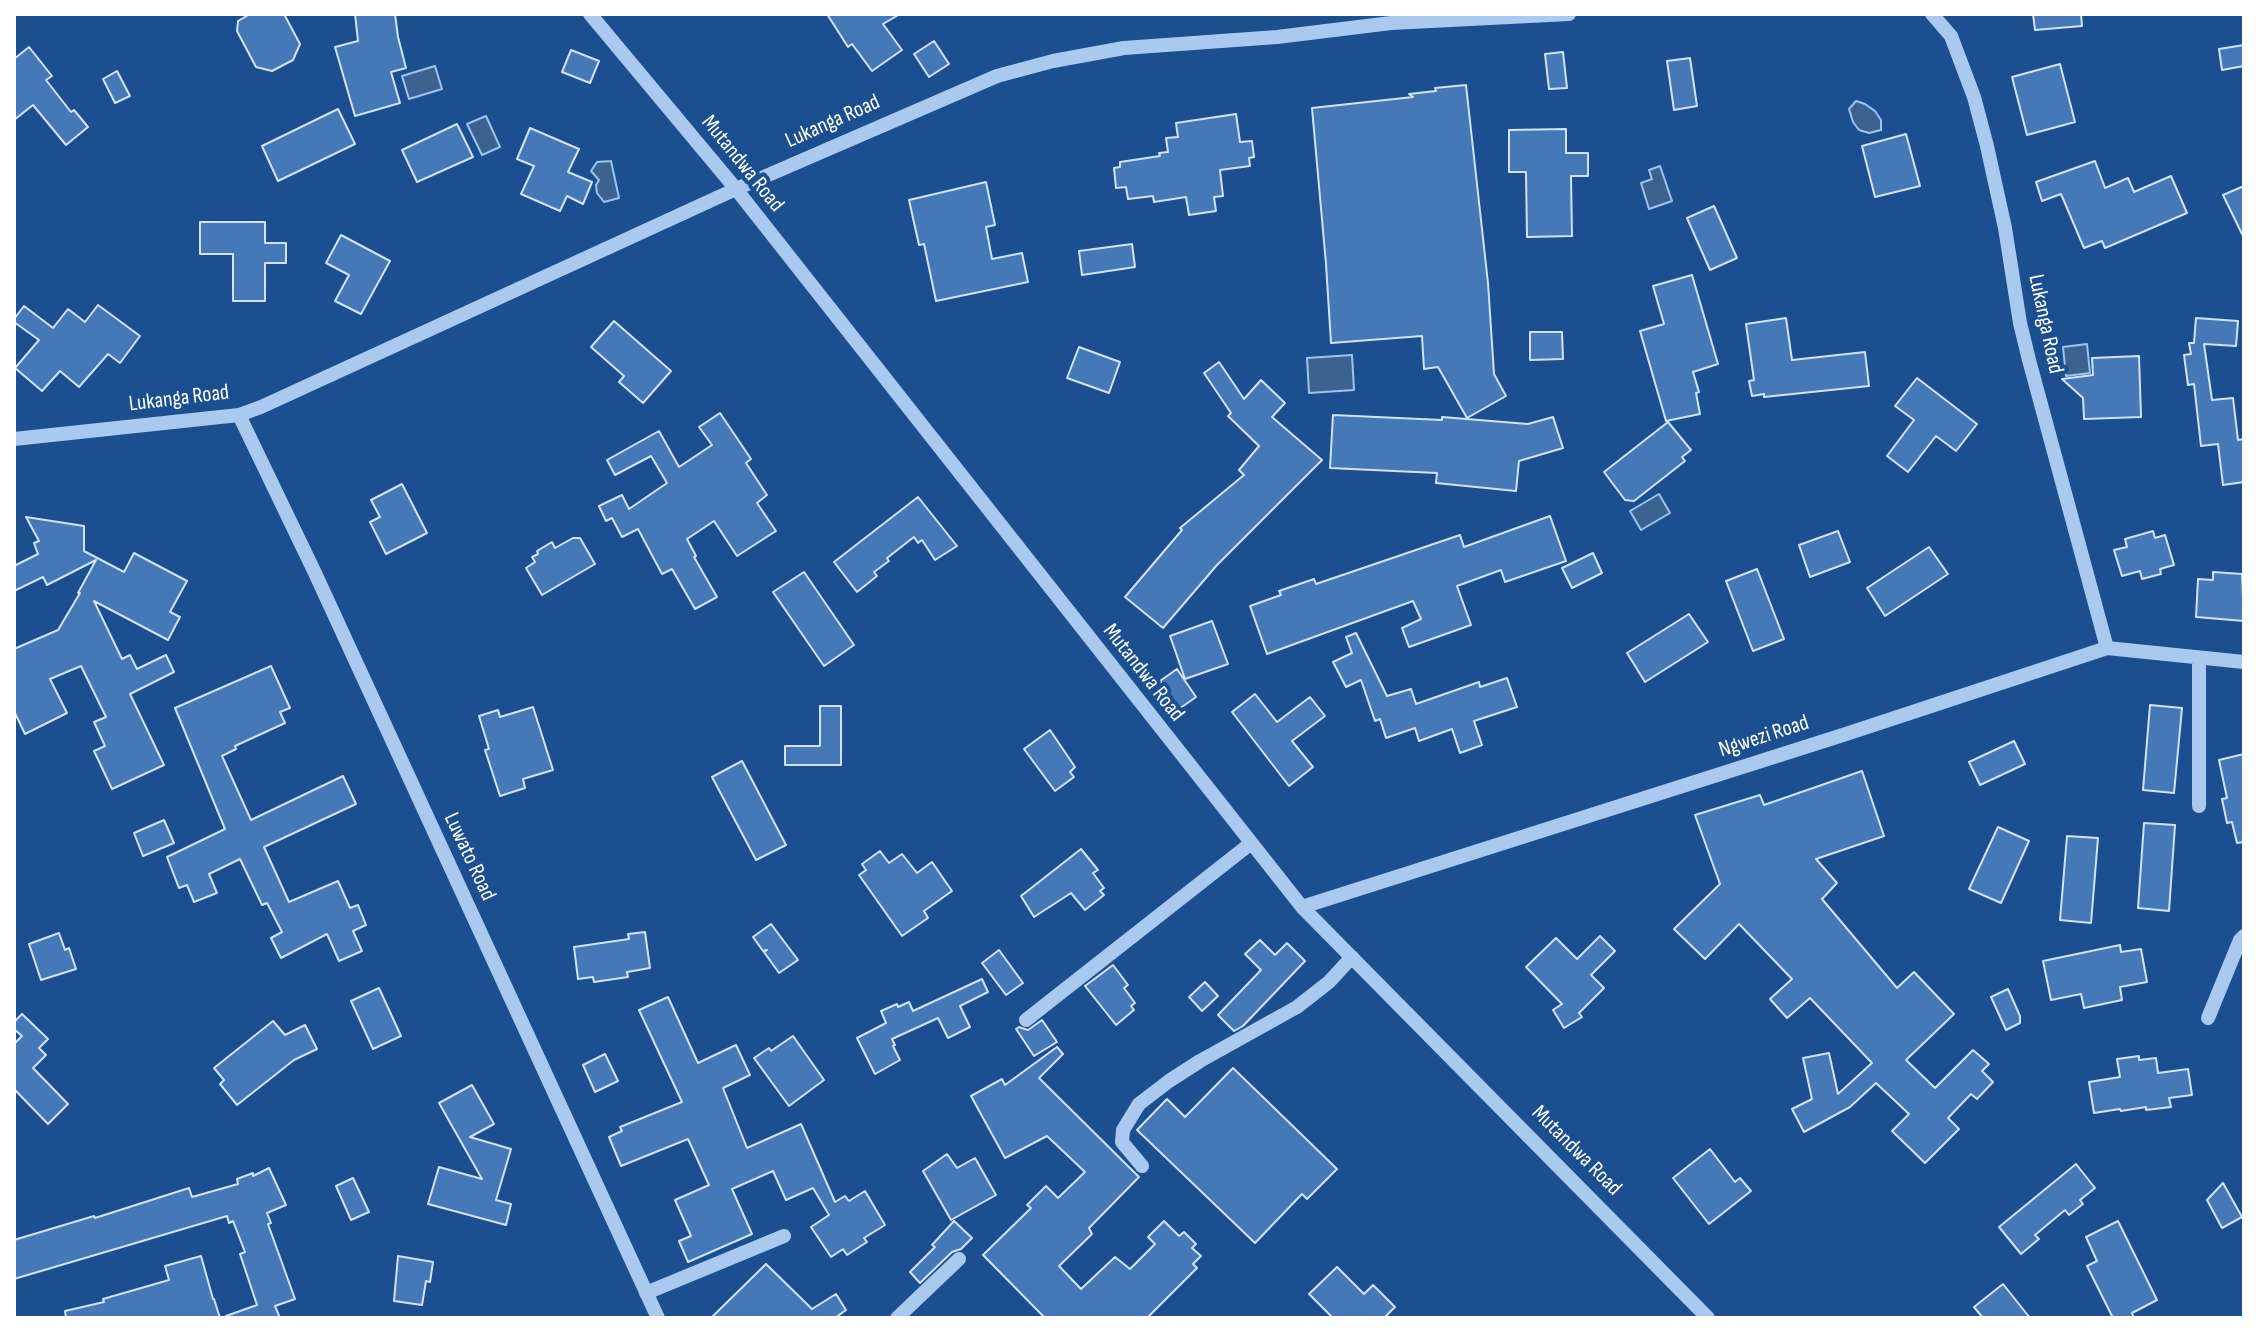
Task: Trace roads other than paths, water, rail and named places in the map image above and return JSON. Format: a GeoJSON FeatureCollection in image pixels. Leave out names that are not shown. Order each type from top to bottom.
{"type":"FeatureCollection","features":[{"type":"Feature","properties":{"kind":"street","name":"Mutandwa Road"},"geometry":{"type":"LineString","coordinates":[[590,14],[736,189],[1302,907],[1708,1318]]}},
{"type":"Feature","properties":{"kind":"street","name":"Lukanga Road"},"geometry":{"type":"LineString","coordinates":[[14,439],[239,415],[261,407],[736,189],[997,76],[1053,61],[1124,48],[1277,37],[1391,23],[1569,14]]}},
{"type":"Feature","properties":{"kind":"street","name":"Lukanga Road"},"geometry":{"type":"LineString","coordinates":[[1932,14],[1951,36],[1974,97],[2002,215],[2029,360],[2107,648]]}},
{"type":"Feature","properties":{"kind":"street","name":"Luwato Road"},"geometry":{"type":"LineString","coordinates":[[239,415],[315,573],[658,1318]]}},
{"type":"Feature","properties":{"kind":"street","name":"Ngwezi Road"},"geometry":{"type":"LineString","coordinates":[[1302,907],[2107,648],[2244,662]]}},
{"type":"Feature","properties":{"kind":"street"},"geometry":{"type":"LineString","coordinates":[[2199,658],[2199,806]]}},
{"type":"Feature","properties":{"kind":"street"},"geometry":{"type":"LineString","coordinates":[[1026,1020],[1250,844]]}},
{"type":"Feature","properties":{"kind":"street"},"geometry":{"type":"LineString","coordinates":[[2208,1018],[2244,936]]}},
{"type":"Feature","properties":{"kind":"street"},"geometry":{"type":"LineString","coordinates":[[1142,1166],[1122,1142],[1123,1130],[1139,1104],[1200,1061],[1297,1007],[1329,982],[1352,957]]}},
{"type":"Feature","properties":{"kind":"street"},"geometry":{"type":"LineString","coordinates":[[646,1293],[784,1236]]}},
{"type":"Feature","properties":{"kind":"street"},"geometry":{"type":"LineString","coordinates":[[897,1318],[959,1259]]}},
{"type":"Feature","properties":{"kind":"water"},"geometry":{"type":"Polygon","coordinates":[[[435,66],[442,89],[409,99],[402,76],[435,66]]]}},
{"type":"Feature","properties":{"kind":"water"},"geometry":{"type":"Polygon","coordinates":[[[1856,101],[1875,111],[1881,120],[1881,130],[1869,133],[1859,130],[1849,109],[1856,101]]]}},
{"type":"Feature","properties":{"kind":"water"},"geometry":{"type":"Polygon","coordinates":[[[486,116],[500,147],[482,155],[467,124],[486,116]]]}},
{"type":"Feature","properties":{"kind":"water"},"geometry":{"type":"Polygon","coordinates":[[[611,161],[619,198],[604,202],[597,193],[599,180],[591,171],[597,162],[611,161]]]}},
{"type":"Feature","properties":{"kind":"water"},"geometry":{"type":"Polygon","coordinates":[[[1660,166],[1672,201],[1649,209],[1641,183],[1652,179],[1649,170],[1660,166]]]}},
{"type":"Feature","properties":{"kind":"water"},"geometry":{"type":"Polygon","coordinates":[[[2087,344],[2090,373],[2066,376],[2063,347],[2087,344]]]}},
{"type":"Feature","properties":{"kind":"water"},"geometry":{"type":"Polygon","coordinates":[[[1352,355],[1354,390],[1309,393],[1307,358],[1352,355]]]}},
{"type":"Feature","properties":{"kind":"water"},"geometry":{"type":"Polygon","coordinates":[[[1659,494],[1670,513],[1641,530],[1630,511],[1659,494]]]}}]}
